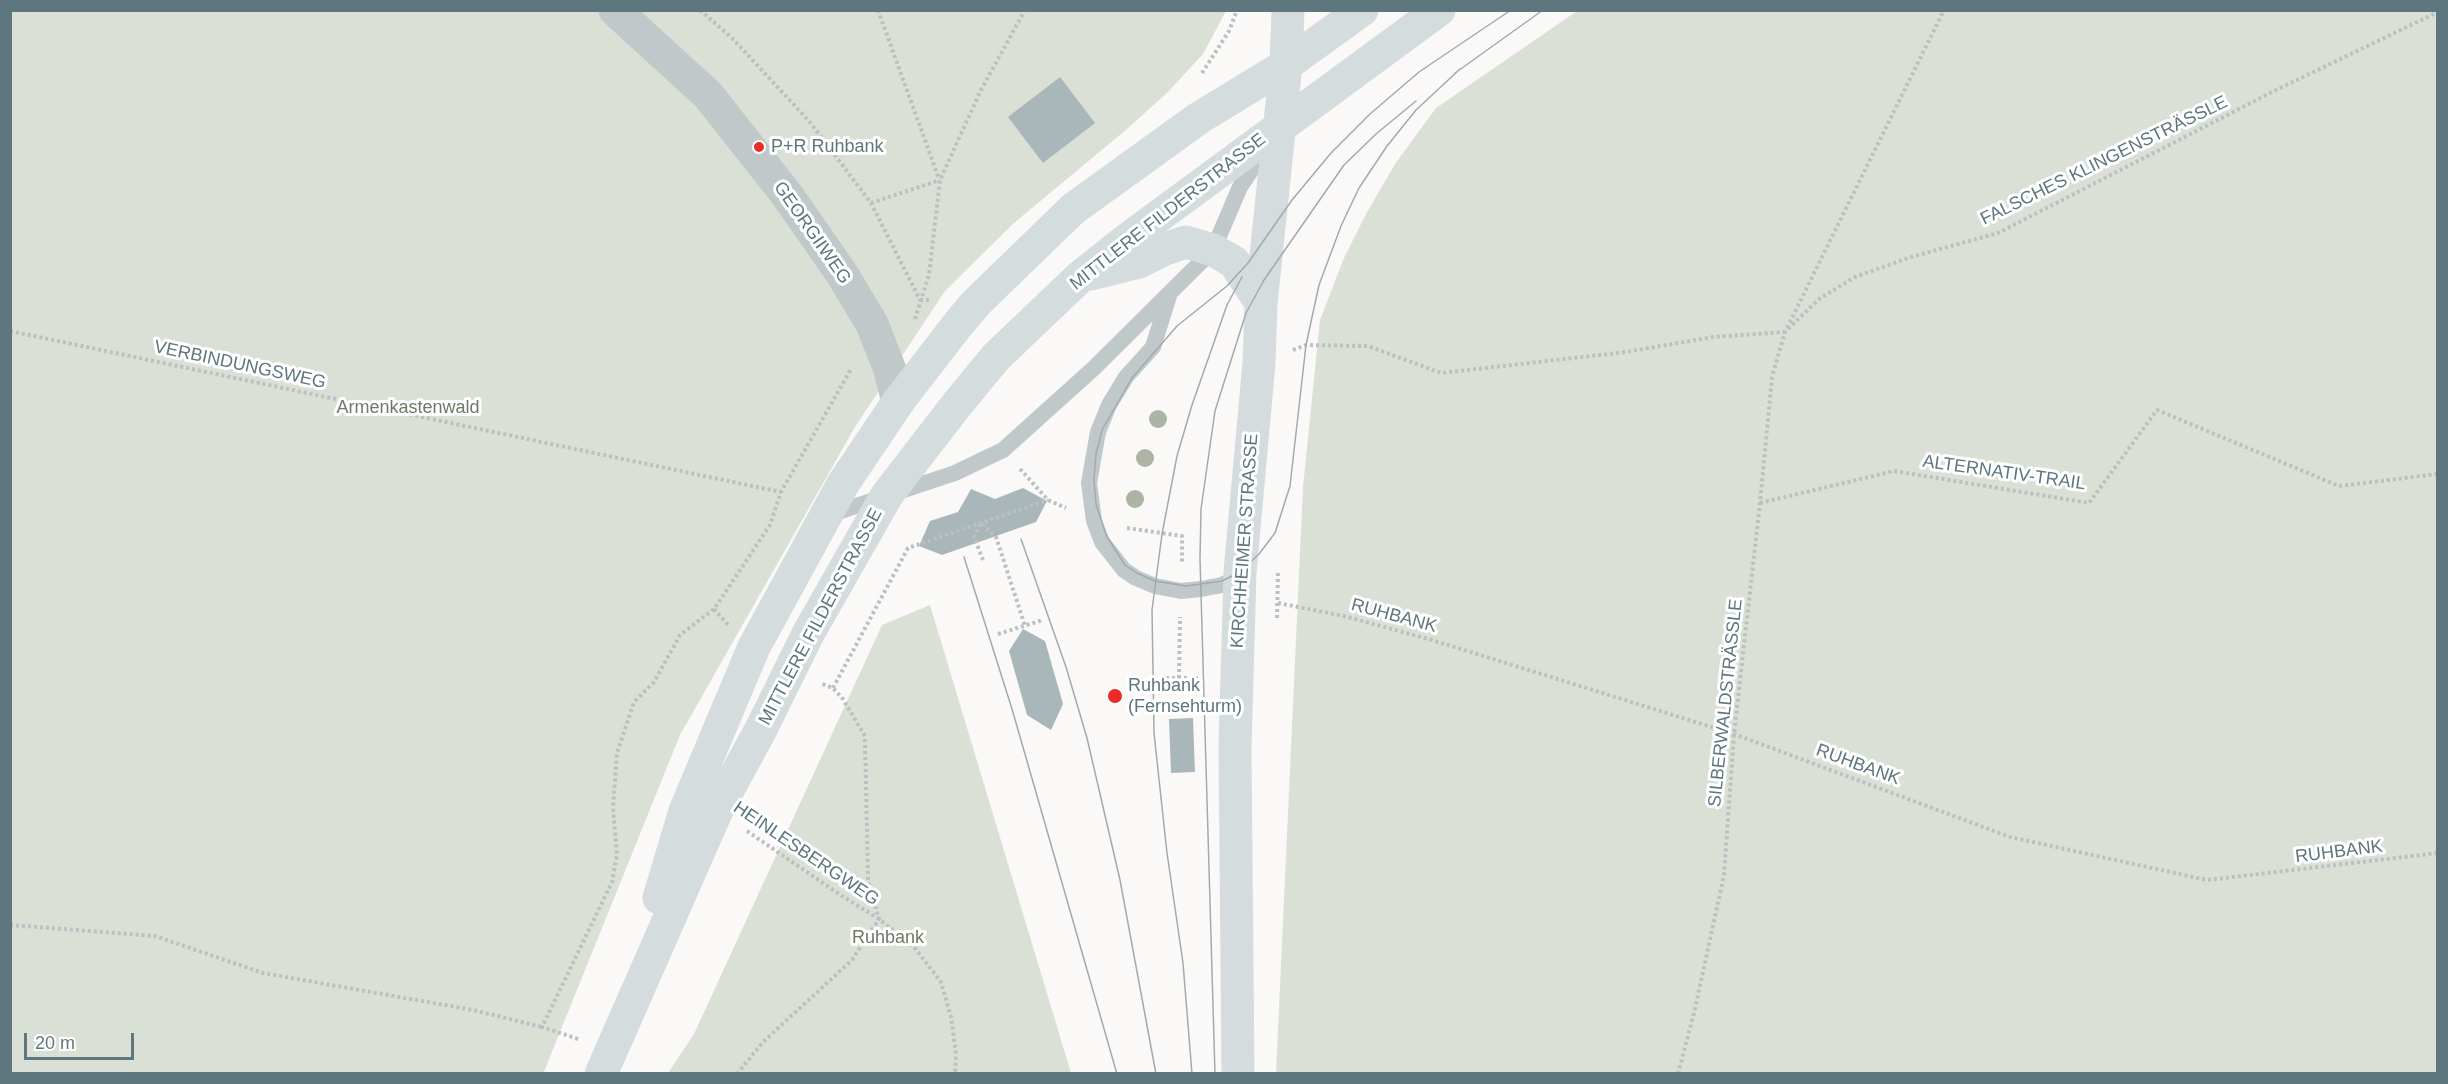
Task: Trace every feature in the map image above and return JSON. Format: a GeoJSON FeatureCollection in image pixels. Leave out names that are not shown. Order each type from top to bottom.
{"type":"FeatureCollection","features":[{"type":"Feature","properties":{"kind":"main road","name":"KIRCHHEIMER STRASSE"},"geometry":{"type":"LineString","coordinates":[[1238,1074],[1235,747],[1240,576],[1259,363],[1261,303],[1286,65],[1288,10]]}},
{"type":"Feature","properties":{"kind":"main road"},"geometry":{"type":"LineString","coordinates":[[607,1063],[685,811],[754,647],[843,484],[898,402],[976,303],[1073,209],[1198,118],[1286,65],[1362,10]]}},
{"type":"Feature","properties":{"kind":"main road","name":"MITTLERE FILDERSTRASSE"},"geometry":{"type":"LineString","coordinates":[[607,1063],[717,810],[760,731],[809,632],[887,495],[996,357],[1080,277],[1129,238],[1439,10]]}},
{"type":"Feature","properties":{"kind":"main road"},"geometry":{"type":"LineString","coordinates":[[1080,277],[1139,262],[1185,242],[1213,249],[1233,262],[1261,303]]}},
{"type":"Feature","properties":{"kind":"main road"},"geometry":{"type":"LineString","coordinates":[[887,495],[897,442],[898,402]]}},
{"type":"Feature","properties":{"kind":"street","name":"GEORGIIWEG"},"geometry":{"type":"LineString","coordinates":[[615,10],[708,94],[788,195],[842,274],[872,324],[890,370],[898,402]]}},
{"type":"Feature","properties":{"kind":"lane"},"geometry":{"type":"LineString","coordinates":[[825,517],[955,473],[1004,450],[1094,368],[1213,249],[1240,187],[1280,127]]}},
{"type":"Feature","properties":{"kind":"lane"},"geometry":{"type":"LineString","coordinates":[[1170,292],[1153,347],[1126,377],[1109,405],[1098,432],[1089,483],[1094,521],[1102,542],[1124,570],[1136,579],[1180,591],[1222,585],[1240,576]]}},
{"type":"Feature","properties":{"kind":"path"},"geometry":{"type":"LineString","coordinates":[[700,10],[732,38],[809,121],[871,203],[920,300]]}},
{"type":"Feature","properties":{"kind":"path"},"geometry":{"type":"LineString","coordinates":[[878,10],[940,180]]}},
{"type":"Feature","properties":{"kind":"path"},"geometry":{"type":"LineString","coordinates":[[915,319],[929,275],[940,180],[981,90],[1025,10]]}},
{"type":"Feature","properties":{"kind":"path","name":"SILBERWALDSTRÄSSLE"},"geometry":{"type":"LineString","coordinates":[[1678,1074],[1695,1009],[1724,875],[1734,734],[1761,503],[1772,377],[1785,332],[1944,10]]}},
{"type":"Feature","properties":{"kind":"path","name":"FALSCHES KLINGENSTRÄSSLE"},"geometry":{"type":"LineString","coordinates":[[1785,332],[1819,299],[1855,277],[1911,256],[1998,233],[2272,92],[2438,12]]}},
{"type":"Feature","properties":{"kind":"path"},"geometry":{"type":"LineString","coordinates":[[871,203],[940,180]]}},
{"type":"Feature","properties":{"kind":"path","name":"VERBINDUNGSWEG"},"geometry":{"type":"LineString","coordinates":[[10,331],[781,492]]}},
{"type":"Feature","properties":{"kind":"path"},"geometry":{"type":"LineString","coordinates":[[1259,363],[1306,345],[1368,346],[1441,373],[1626,352],[1713,337],[1785,332]]}},
{"type":"Feature","properties":{"kind":"path"},"geometry":{"type":"LineString","coordinates":[[542,1027],[612,882],[617,855],[613,808],[617,753],[634,702],[654,682],[680,635],[714,609],[770,525],[781,492],[860,353],[877,335]]}},
{"type":"Feature","properties":{"kind":"path","name":"ALTERNATIV-TRAIL"},"geometry":{"type":"LineString","coordinates":[[1761,503],[1894,471],[2089,502],[2157,410],[2339,486],[2438,474]]}},
{"type":"Feature","properties":{"kind":"path"},"geometry":{"type":"LineString","coordinates":[[737,1074],[764,1042],[852,960],[879,919],[868,881],[865,736],[843,699],[832,688],[908,548],[1047,500],[1094,521],[1112,526],[1182,536],[1182,562],[1191,561]]}},
{"type":"Feature","properties":{"kind":"path"},"geometry":{"type":"LineString","coordinates":[[981,523],[974,537],[983,560]]}},
{"type":"Feature","properties":{"kind":"path"},"geometry":{"type":"LineString","coordinates":[[981,523],[996,537],[1025,626]]}},
{"type":"Feature","properties":{"kind":"path","name":"RUHBANK"},"geometry":{"type":"LineString","coordinates":[[1278,603],[1344,616],[1432,640],[1734,734],[2010,837],[2207,880],[2438,853]]}},
{"type":"Feature","properties":{"kind":"path"},"geometry":{"type":"LineString","coordinates":[[1179,678],[1180,614]]}},
{"type":"Feature","properties":{"kind":"path"},"geometry":{"type":"LineString","coordinates":[[998,634],[1043,620]]}},
{"type":"Feature","properties":{"kind":"path"},"geometry":{"type":"LineString","coordinates":[[1160,678],[1198,678]]}},
{"type":"Feature","properties":{"kind":"path","name":"HEINLESBERGWEG"},"geometry":{"type":"LineString","coordinates":[[717,810],[879,919],[914,946],[941,982],[952,1026],[956,1053],[955,1074]]}},
{"type":"Feature","properties":{"kind":"path"},"geometry":{"type":"LineString","coordinates":[[10,924],[155,936],[263,973],[473,1010],[542,1027],[607,1063]]}},
{"type":"Feature","properties":{"kind":"green space","name":"Armenkastenwald"},"geometry":{"type":"Polygon","coordinates":[[[10,11],[1226,11],[1203,54],[1168,92],[1014,223],[945,291],[855,427],[680,735],[543,1074],[11,1073],[10,11]]]}},
{"type":"Feature","properties":{"kind":"green space"},"geometry":{"type":"Polygon","coordinates":[[[1577,11],[2437,11],[2437,1073],[1276,1073],[1303,487],[1320,320],[1344,258],[1366,214],[1395,164],[1436,108],[1577,11]]]}},
{"type":"Feature","properties":{"kind":"green space","name":"Ruhbank"},"geometry":{"type":"Polygon","coordinates":[[[930,605],[1071,1073],[668,1073],[694,1034],[882,625],[930,605]]]}},
{"type":"Feature","properties":{"kind":"building"},"geometry":{"type":"Polygon","coordinates":[[[1060,77],[1095,123],[1043,163],[1008,117],[1060,77]]]}},
{"type":"Feature","properties":{"kind":"building"},"geometry":{"type":"Polygon","coordinates":[[[1023,488],[1047,501],[1036,522],[942,555],[919,546],[930,521],[958,512],[971,489],[995,499],[1023,488]]]}},
{"type":"Feature","properties":{"kind":"building"},"geometry":{"type":"Polygon","coordinates":[[[1023,629],[1045,641],[1063,704],[1051,730],[1027,715],[1009,651],[1023,629]]]}},
{"type":"Feature","properties":{"kind":"building"},"geometry":{"type":"Polygon","coordinates":[[[1193,718],[1195,772],[1171,773],[1169,719],[1193,718]]]}},
{"type":"Feature","properties":{"kind":"tram line"},"geometry":{"type":"LineString","coordinates":[[1460,69],[1416,110],[1387,146],[1359,188],[1341,226],[1319,285],[1306,345],[1290,486],[1275,533],[1259,554],[1240,572],[1222,581],[1186,586],[1155,581],[1137,573],[1125,565],[1106,535],[1096,504],[1094,480],[1096,454],[1102,430],[1132,378],[1177,326],[1227,286],[1248,263],[1292,200],[1331,153],[1370,114],[1419,72],[1511,10]]}},
{"type":"Feature","properties":{"kind":"tram line"},"geometry":{"type":"LineString","coordinates":[[1455,73],[1543,10]]}},
{"type":"Feature","properties":{"kind":"tram line"},"geometry":{"type":"LineString","coordinates":[[1215,1074],[1200,559],[1201,509],[1215,411],[1246,313],[1264,280],[1344,165],[1376,134],[1416,101]]}},
{"type":"Feature","properties":{"kind":"tram line"},"geometry":{"type":"LineString","coordinates":[[1192,1074],[1183,963],[1167,853],[1154,733],[1152,610],[1162,534],[1177,456],[1227,305],[1242,277]]}},
{"type":"Feature","properties":{"kind":"tram line"},"geometry":{"type":"LineString","coordinates":[[1021,539],[1066,667],[1087,738],[1120,880],[1156,1074]]}},
{"type":"Feature","properties":{"kind":"tram line"},"geometry":{"type":"LineString","coordinates":[[964,557],[1012,709],[1117,1074]]}},
{"type":"Feature","properties":{"kind":"place","name":"P+R Ruhbank"},"geometry":{"type":"Point","coordinates":[759,147]}},
{"type":"Feature","properties":{"kind":"place","name":"Ruhbank (Fernsehturm)"},"geometry":{"type":"Point","coordinates":[1115,696]}}]}
